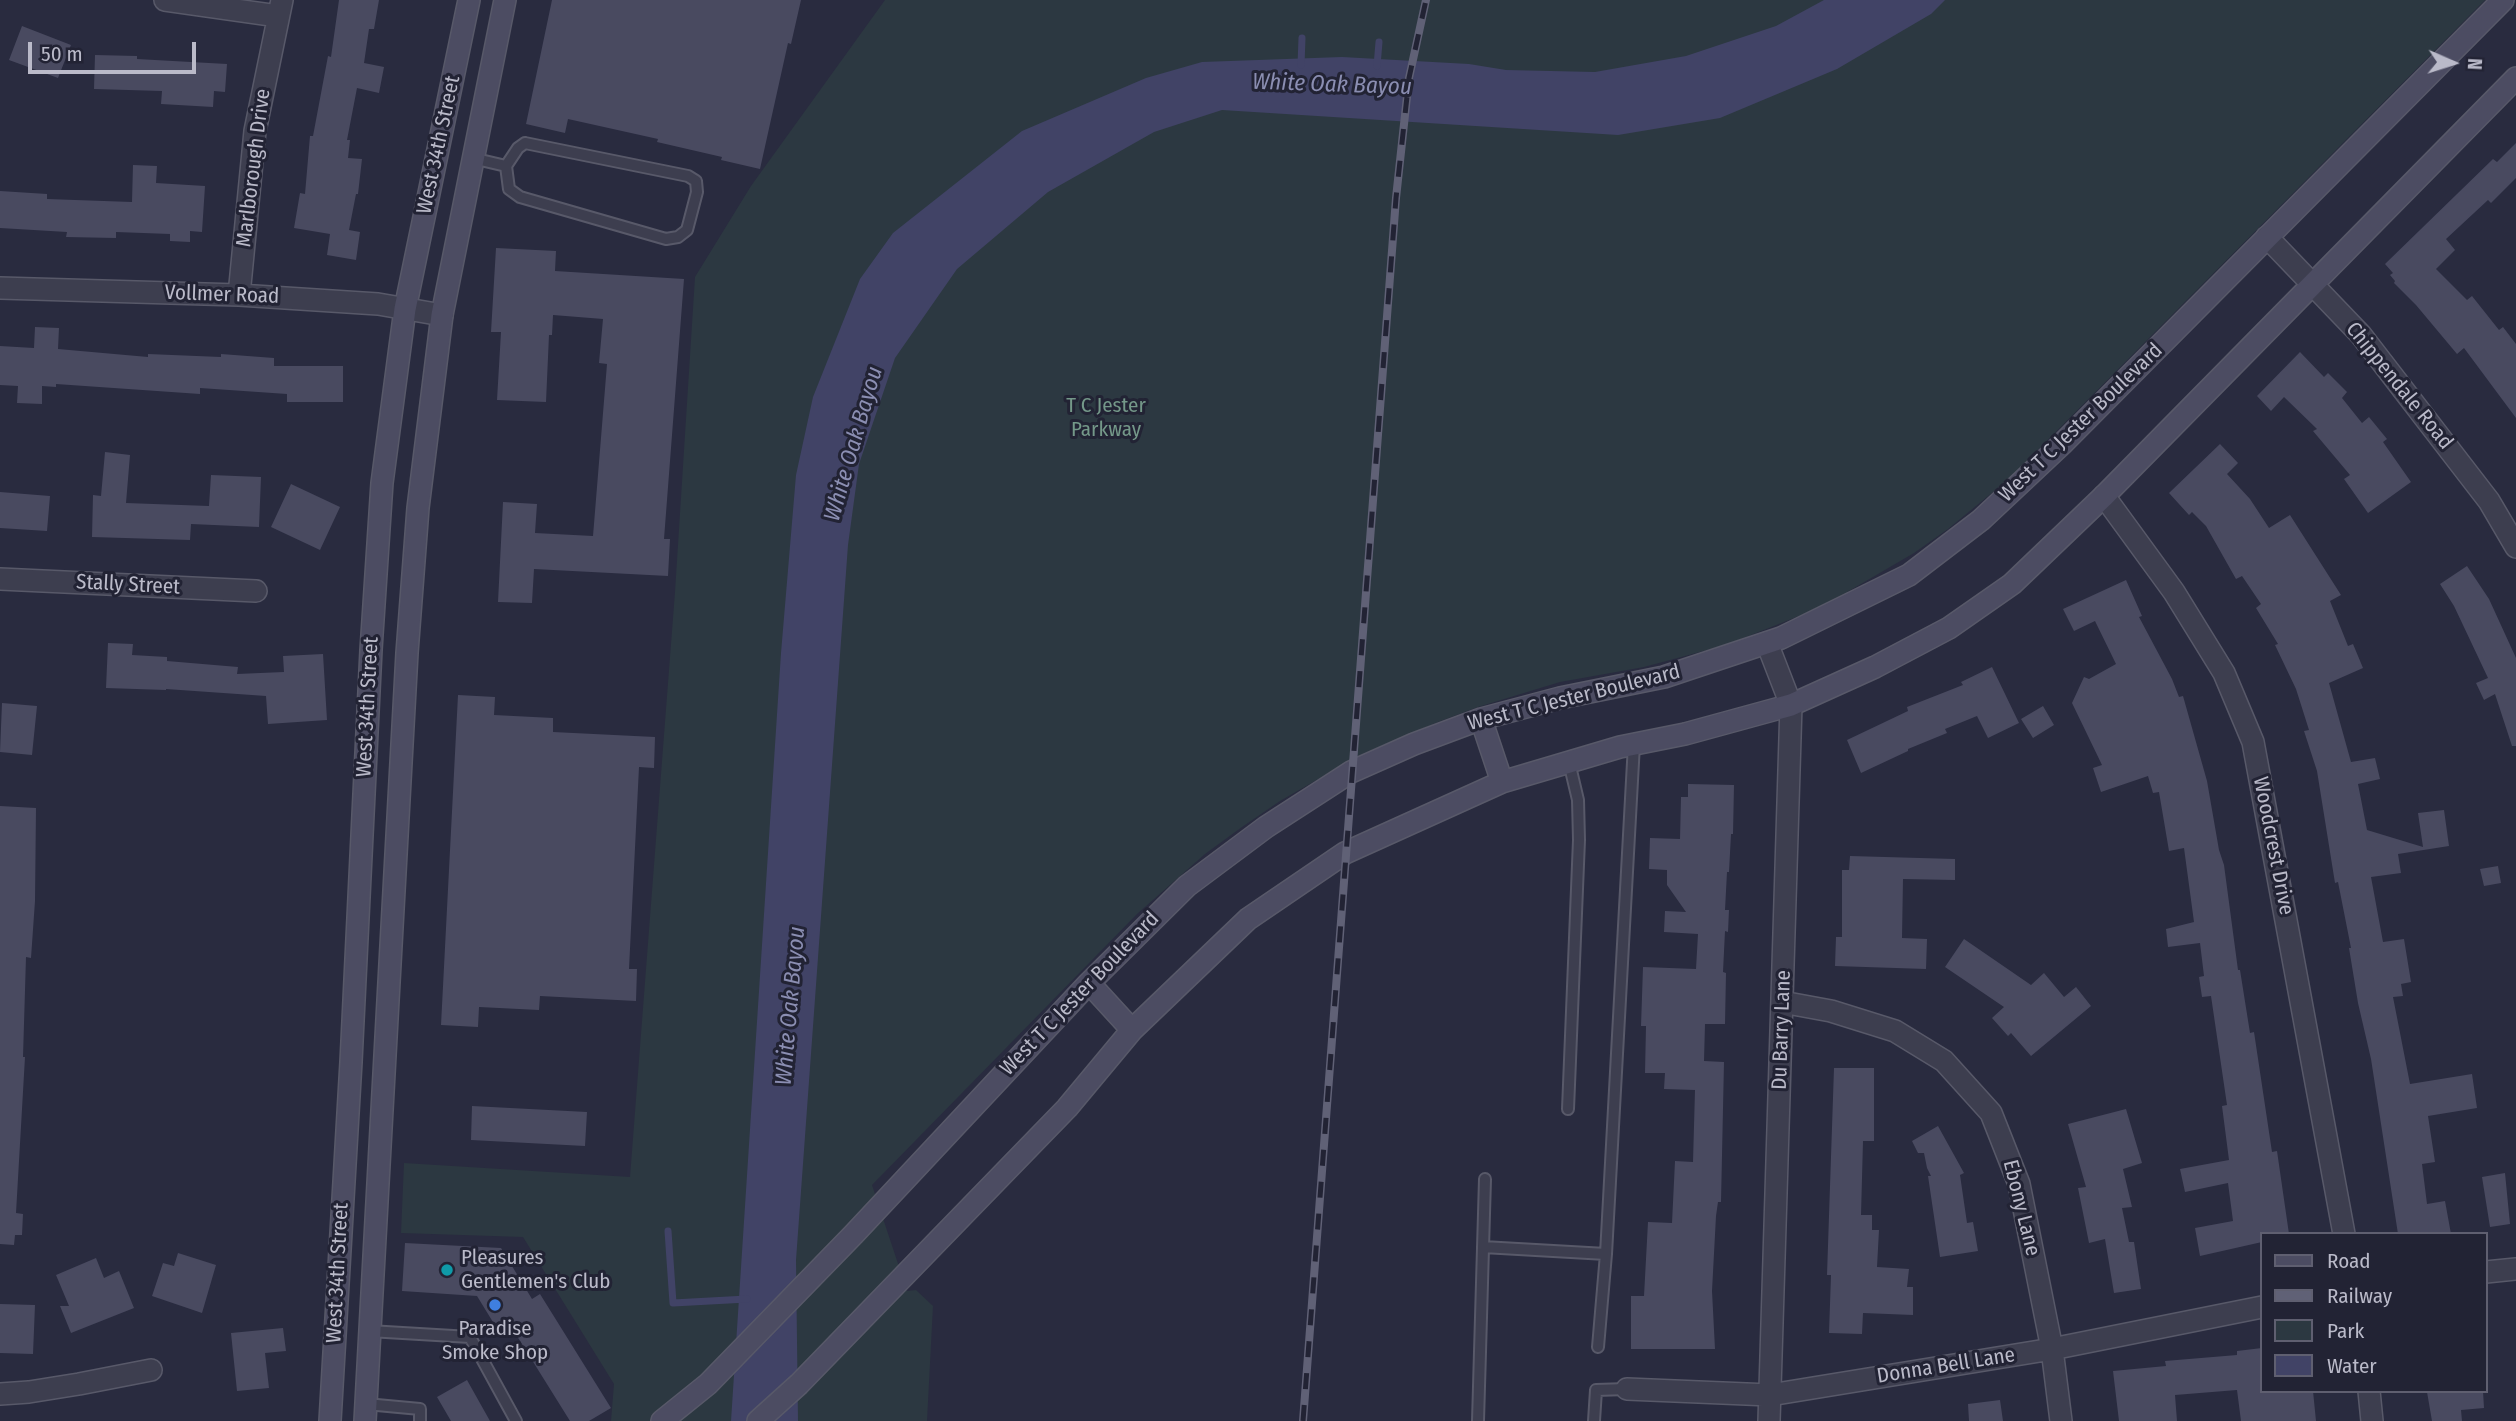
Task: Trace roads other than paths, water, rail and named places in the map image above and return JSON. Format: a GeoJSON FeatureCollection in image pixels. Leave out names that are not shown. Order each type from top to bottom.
{"type":"FeatureCollection","features":[{"type":"Feature","properties":{"kind":"main road","name":"West T C Jester Boulevard"},"geometry":{"type":"LineString","coordinates":[[662,1421],[708,1384],[854,1234],[1089,983],[1187,886],[1266,827],[1351,772],[1414,744],[1481,719],[1560,698],[1664,677],[1767,643],[1909,575],[1981,520],[2062,444],[2503,0]]}},
{"type":"Feature","properties":{"kind":"main road"},"geometry":{"type":"LineString","coordinates":[[469,1],[504,4]]}},
{"type":"Feature","properties":{"kind":"main road","name":"West 34th Street"},"geometry":{"type":"LineString","coordinates":[[330,1421],[382,483],[405,309],[469,1]]}},
{"type":"Feature","properties":{"kind":"main road","name":"West 34th Street"},"geometry":{"type":"LineString","coordinates":[[365,1413],[407,653],[418,508],[442,315],[504,4]]}},
{"type":"Feature","properties":{"kind":"main road"},"geometry":{"type":"LineString","coordinates":[[758,1421],[799,1384],[1067,1108],[1132,1030],[1248,919],[1345,853],[1502,782],[1634,744],[1685,734],[1791,705],[1875,667],[1949,628],[2012,584],[2104,496],[2516,78]]}},
{"type":"Feature","properties":{"kind":"main road"},"geometry":{"type":"LineString","coordinates":[[1481,719],[1502,782]]}},
{"type":"Feature","properties":{"kind":"main road"},"geometry":{"type":"LineString","coordinates":[[1089,983],[1132,1030]]}},
{"type":"Feature","properties":{"kind":"street"},"geometry":{"type":"LineString","coordinates":[[165,0],[280,8]]}},
{"type":"Feature","properties":{"kind":"street","name":"Marlborough Drive"},"geometry":{"type":"LineString","coordinates":[[239,295],[254,131],[280,8]]}},
{"type":"Feature","properties":{"kind":"street","name":"Chippendale Road"},"geometry":{"type":"LineString","coordinates":[[2267,237],[2361,335],[2489,501],[2516,547]]}},
{"type":"Feature","properties":{"kind":"street","name":"Vollmer Road"},"geometry":{"type":"LineString","coordinates":[[0,288],[239,295],[378,304],[442,315]]}},
{"type":"Feature","properties":{"kind":"street","name":"Woodcrest Drive"},"geometry":{"type":"LineString","coordinates":[[2104,496],[2174,592],[2224,673],[2253,743],[2344,1232]]}},
{"type":"Feature","properties":{"kind":"street","name":"Stally Street"},"geometry":{"type":"LineString","coordinates":[[0,579],[256,591]]}},
{"type":"Feature","properties":{"kind":"street","name":"Du Barry Lane"},"geometry":{"type":"LineString","coordinates":[[1767,643],[1791,705],[1769,1421]]}},
{"type":"Feature","properties":{"kind":"street","name":"Ebony Lane"},"geometry":{"type":"LineString","coordinates":[[1783,1002],[1831,1011],[1895,1031],[1944,1061],[1992,1113],[2020,1184],[2052,1349],[2061,1421]]}},
{"type":"Feature","properties":{"kind":"street"},"geometry":{"type":"LineString","coordinates":[[2488,1272],[2516,1269]]}},
{"type":"Feature","properties":{"kind":"street","name":"Donna Bell Lane"},"geometry":{"type":"LineString","coordinates":[[1627,1389],[1770,1395],[2052,1349],[2260,1307]]}},
{"type":"Feature","properties":{"kind":"street"},"geometry":{"type":"LineString","coordinates":[[0,1394],[29,1392],[151,1370]]}},
{"type":"Feature","properties":{"kind":"street"},"geometry":{"type":"LineString","coordinates":[[2369,1393],[2372,1421]]}},
{"type":"Feature","properties":{"kind":"lane"},"geometry":{"type":"LineString","coordinates":[[525,143],[688,176],[696,181],[697,192],[687,230],[678,237],[666,239],[520,197],[509,189],[506,166],[518,148],[525,143]]}},
{"type":"Feature","properties":{"kind":"lane"},"geometry":{"type":"LineString","coordinates":[[472,158],[506,166]]}},
{"type":"Feature","properties":{"kind":"lane"},"geometry":{"type":"LineString","coordinates":[[1598,1347],[1606,1254],[1634,744]]}},
{"type":"Feature","properties":{"kind":"lane"},"geometry":{"type":"LineString","coordinates":[[1568,1110],[1579,840],[1578,800],[1569,762]]}},
{"type":"Feature","properties":{"kind":"lane"},"geometry":{"type":"LineString","coordinates":[[1478,1421],[1485,1178]]}},
{"type":"Feature","properties":{"kind":"lane"},"geometry":{"type":"LineString","coordinates":[[1483,1247],[1606,1254]]}},
{"type":"Feature","properties":{"kind":"lane"},"geometry":{"type":"LineString","coordinates":[[369,1331],[470,1337],[516,1421]]}},
{"type":"Feature","properties":{"kind":"lane"},"geometry":{"type":"LineString","coordinates":[[1594,1421],[1596,1390],[1627,1389]]}},
{"type":"Feature","properties":{"kind":"lane"},"geometry":{"type":"LineString","coordinates":[[365,1413],[420,1409],[420,1421]]}},
{"type":"Feature","properties":{"kind":"water","name":"White Oak Bayou"},"geometry":{"type":"Polygon","coordinates":[[[1824,0],[1945,0],[1931,14],[1837,69],[1720,118],[1618,135],[1222,110],[1154,132],[1048,192],[957,269],[895,358],[859,464],[848,545],[796,1260],[798,1421],[731,1421],[781,653],[796,475],[813,397],[860,279],[893,233],[1022,131],[1146,78],[1202,62],[1342,57],[1469,64],[1506,70],[1595,72],[1686,56],[1776,26],[1824,0]]]}},
{"type":"Feature","properties":{"kind":"waterway","name":"White Oak Bayou"},"geometry":{"type":"LineString","coordinates":[[1301,65],[1302,38]]}},
{"type":"Feature","properties":{"kind":"waterway","name":"White Oak Bayou"},"geometry":{"type":"LineString","coordinates":[[1377,66],[1379,42]]}},
{"type":"Feature","properties":{"kind":"waterway"},"geometry":{"type":"LineString","coordinates":[[668,1231],[673,1303],[747,1299]]}},
{"type":"Feature","properties":{"kind":"railway"},"geometry":{"type":"LineString","coordinates":[[1303,1421],[1396,198],[1409,78],[1426,0]]}},
{"type":"Feature","properties":{"kind":"place","name":"Pleasures Gentlemen's Club"},"geometry":{"type":"Point","coordinates":[447,1270]}},
{"type":"Feature","properties":{"kind":"place","name":"Paradise Smoke Shop"},"geometry":{"type":"Point","coordinates":[495,1305]}},
{"type":"Feature","properties":{"kind":"park label","name":"T C Jester Parkway"},"geometry":{"type":"Point","coordinates":[1106,418]}}]}
